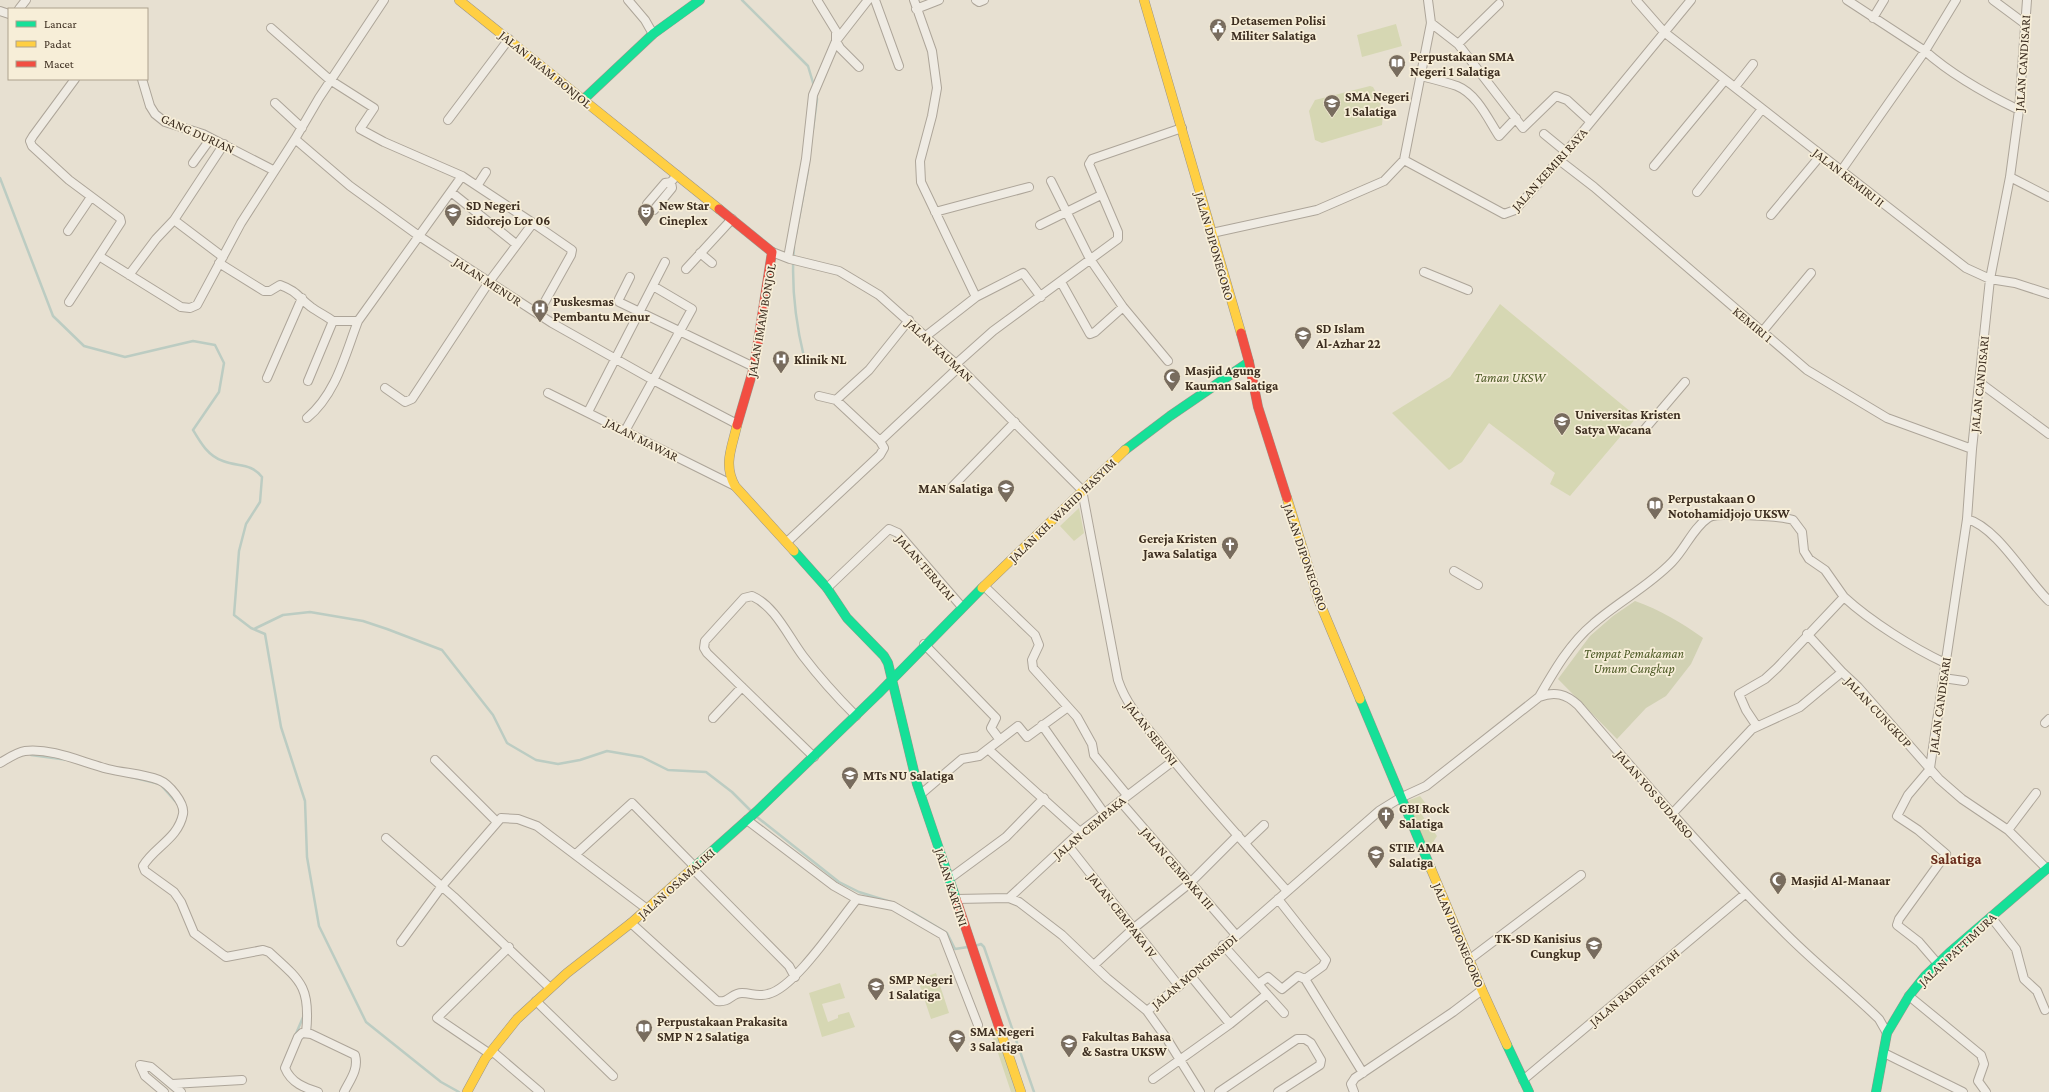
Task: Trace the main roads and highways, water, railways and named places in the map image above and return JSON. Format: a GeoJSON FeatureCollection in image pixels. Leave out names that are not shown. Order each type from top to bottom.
{"type":"FeatureCollection","features":[{"type":"Feature","properties":{"kind":"main road","name":"JALAN IMAM BONJOL"},"geometry":{"type":"LineString","coordinates":[[459,0],[584,99],[772,252],[754,367],[737,424],[728,464],[729,475],[735,486],[827,588],[847,618],[884,656],[892,679]]}},
{"type":"Feature","properties":{"kind":"main road"},"geometry":{"type":"LineString","coordinates":[[584,99],[654,34],[700,0]]}},
{"type":"Feature","properties":{"kind":"main road","name":"JALAN DIPONEGORO"},"geometry":{"type":"LineString","coordinates":[[1144,0],[1249,362],[1261,414],[1319,601],[1400,798],[1482,990],[1529,1092]]}},
{"type":"Feature","properties":{"kind":"main road","name":"JALAN KH. WAHID HASYIM"},"geometry":{"type":"LineString","coordinates":[[892,679],[924,644],[1122,453],[1170,416],[1249,362]]}},
{"type":"Feature","properties":{"kind":"main road","name":"JALAN OSAMALIKI"},"geometry":{"type":"LineString","coordinates":[[467,1092],[491,1052],[517,1019],[550,988],[631,923],[751,816],[814,758],[892,679]]}},
{"type":"Feature","properties":{"kind":"main road","name":"JALAN KARTINI"},"geometry":{"type":"LineString","coordinates":[[892,679],[920,794],[1021,1092]]}},
{"type":"Feature","properties":{"kind":"main road","name":"JALAN PATTIMURA"},"geometry":{"type":"LineString","coordinates":[[1876,1092],[1887,1033],[1909,996],[1938,964],[2048,868]]}},
{"type":"Feature","properties":{"kind":"waterway"},"geometry":{"type":"LineString","coordinates":[[742,0],[808,66],[814,86]]}},
{"type":"Feature","properties":{"kind":"waterway"},"geometry":{"type":"LineString","coordinates":[[813,129],[817,99],[816,95]]}},
{"type":"Feature","properties":{"kind":"waterway"},"geometry":{"type":"LineString","coordinates":[[796,234],[808,170]]}},
{"type":"Feature","properties":{"kind":"waterway"},"geometry":{"type":"LineString","coordinates":[[0,178],[53,316],[84,346],[125,357],[193,341],[215,345],[224,363],[219,392],[193,430],[202,444],[213,456],[229,463],[254,469],[262,477],[260,502],[246,524],[239,551],[234,615],[251,628],[265,634],[281,727],[305,801],[307,857],[319,926],[366,1022],[441,1082],[459,1092]]}},
{"type":"Feature","properties":{"kind":"waterway"},"geometry":{"type":"LineString","coordinates":[[794,247],[794,302],[804,357]]}},
{"type":"Feature","properties":{"kind":"waterway"},"geometry":{"type":"LineString","coordinates":[[254,629],[283,615],[310,612],[363,621],[387,629],[442,650],[493,715],[507,743],[536,760],[558,764],[580,760],[607,751],[642,757],[668,770],[706,772],[732,792],[752,812]]}},
{"type":"Feature","properties":{"kind":"waterway"},"geometry":{"type":"LineString","coordinates":[[31,755],[68,760]]}},
{"type":"Feature","properties":{"kind":"waterway"},"geometry":{"type":"LineString","coordinates":[[131,777],[160,784],[175,801]]}},
{"type":"Feature","properties":{"kind":"waterway"},"geometry":{"type":"LineString","coordinates":[[757,817],[839,882],[859,892],[891,902]]}},
{"type":"Feature","properties":{"kind":"waterway"},"geometry":{"type":"LineString","coordinates":[[912,912],[947,933],[955,949],[968,947]]}},
{"type":"Feature","properties":{"kind":"waterway"},"geometry":{"type":"LineString","coordinates":[[975,946],[981,944],[984,947],[1034,1092]]}},
{"type":"Feature","properties":{"kind":"waterway"},"geometry":{"type":"LineString","coordinates":[[295,1036],[304,1015]]}},
{"type":"Feature","properties":{"kind":"waterway"},"geometry":{"type":"LineString","coordinates":[[284,1062],[288,1052]]}},
{"type":"Feature","properties":{"kind":"place","name":"Detasemen Polisi Militer Salatiga"},"geometry":{"type":"Point","coordinates":[1218,42]}},
{"type":"Feature","properties":{"kind":"place","name":"Perpustakaan SMA Negeri 1 Salatiga"},"geometry":{"type":"Point","coordinates":[1397,78]}},
{"type":"Feature","properties":{"kind":"place","name":"SMA Negeri 1 Salatiga"},"geometry":{"type":"Point","coordinates":[1332,118]}},
{"type":"Feature","properties":{"kind":"place","name":"SD Negeri Sidorejo Lor 06"},"geometry":{"type":"Point","coordinates":[453,227]}},
{"type":"Feature","properties":{"kind":"place","name":"New Star Cineplex"},"geometry":{"type":"Point","coordinates":[646,227]}},
{"type":"Feature","properties":{"kind":"place","name":"Puskesmas Pembantu Menur"},"geometry":{"type":"Point","coordinates":[540,323]}},
{"type":"Feature","properties":{"kind":"place","name":"SD Islam Al-Azhar 22"},"geometry":{"type":"Point","coordinates":[1303,350]}},
{"type":"Feature","properties":{"kind":"place","name":"Klinik NL"},"geometry":{"type":"Point","coordinates":[781,374]}},
{"type":"Feature","properties":{"kind":"place","name":"Masjid Agung Kauman Salatiga"},"geometry":{"type":"Point","coordinates":[1172,392]}},
{"type":"Feature","properties":{"kind":"place","name":"Universitas Kristen Satya Wacana"},"geometry":{"type":"Point","coordinates":[1562,436]}},
{"type":"Feature","properties":{"kind":"place","name":"MAN Salatiga"},"geometry":{"type":"Point","coordinates":[1006,503]}},
{"type":"Feature","properties":{"kind":"place","name":"Perpustakaan O Notohamidjojo UKSW"},"geometry":{"type":"Point","coordinates":[1655,520]}},
{"type":"Feature","properties":{"kind":"place","name":"Gereja Kristen Jawa Salatiga"},"geometry":{"type":"Point","coordinates":[1230,560]}},
{"type":"Feature","properties":{"kind":"place","name":"MTs NU Salatiga"},"geometry":{"type":"Point","coordinates":[850,790]}},
{"type":"Feature","properties":{"kind":"place","name":"GBI Rock Salatiga"},"geometry":{"type":"Point","coordinates":[1386,830]}},
{"type":"Feature","properties":{"kind":"place","name":"STIE AMA Salatiga"},"geometry":{"type":"Point","coordinates":[1376,869]}},
{"type":"Feature","properties":{"kind":"place","name":"Masjid Al-Manaar"},"geometry":{"type":"Point","coordinates":[1778,895]}},
{"type":"Feature","properties":{"kind":"place","name":"TK-SD Kanisius Cungkup"},"geometry":{"type":"Point","coordinates":[1594,960]}},
{"type":"Feature","properties":{"kind":"place","name":"SMP Negeri 1 Salatiga"},"geometry":{"type":"Point","coordinates":[876,1001]}},
{"type":"Feature","properties":{"kind":"place","name":"Perpustakaan Prakasita SMP N 2 Salatiga"},"geometry":{"type":"Point","coordinates":[644,1043]}},
{"type":"Feature","properties":{"kind":"place","name":"SMA Negeri 3 Salatiga"},"geometry":{"type":"Point","coordinates":[957,1053]}},
{"type":"Feature","properties":{"kind":"place","name":"Fakultas Bahasa & Sastra UKSW"},"geometry":{"type":"Point","coordinates":[1069,1058]}},
{"type":"Feature","properties":{"kind":"district","name":"Salatiga"},"geometry":{"type":"Point","coordinates":[1956,859]}},
{"type":"Feature","properties":{"kind":"park label","name":"Taman UKSW"},"geometry":{"type":"Point","coordinates":[1510,377]}},
{"type":"Feature","properties":{"kind":"park label","name":"Tempat Pemakaman Umum Cungkup"},"geometry":{"type":"Point","coordinates":[1634,660]}}]}
